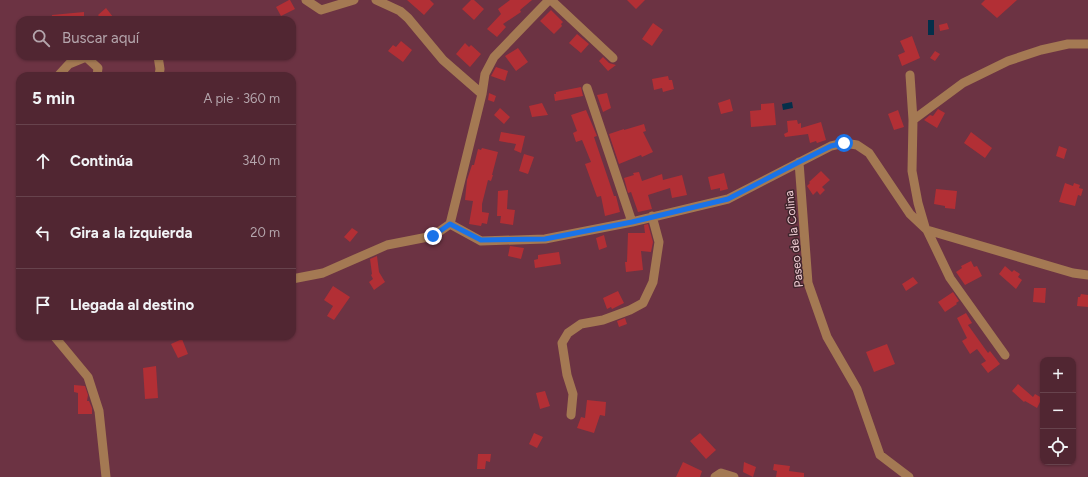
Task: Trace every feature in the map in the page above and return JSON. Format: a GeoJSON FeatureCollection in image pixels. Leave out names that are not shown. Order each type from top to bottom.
{"type":"FeatureCollection","features":[{"type":"Feature","properties":{"kind":"street"},"geometry":{"type":"LineString","coordinates":[[306,0],[321,10],[354,0]]}},
{"type":"Feature","properties":{"kind":"street"},"geometry":{"type":"LineString","coordinates":[[376,0],[400,11],[408,18],[443,60],[482,94]]}},
{"type":"Feature","properties":{"kind":"street"},"geometry":{"type":"LineString","coordinates":[[296,278],[324,273],[387,245],[433,236],[450,224],[482,94],[485,74],[494,57],[550,0],[613,58]]}},
{"type":"Feature","properties":{"kind":"street"},"geometry":{"type":"LineString","coordinates":[[913,120],[963,83],[1008,61],[1041,50],[1068,44],[1088,44]]}},
{"type":"Feature","properties":{"kind":"street"},"geometry":{"type":"LineString","coordinates":[[62,72],[69,64],[79,60]]}},
{"type":"Feature","properties":{"kind":"street"},"geometry":{"type":"LineString","coordinates":[[89,60],[98,68],[98,72]]}},
{"type":"Feature","properties":{"kind":"street"},"geometry":{"type":"LineString","coordinates":[[159,60],[160,72]]}},
{"type":"Feature","properties":{"kind":"street"},"geometry":{"type":"LineString","coordinates":[[910,75],[913,120],[912,171],[918,203],[926,229],[950,278],[1005,356]]}},
{"type":"Feature","properties":{"kind":"street"},"geometry":{"type":"LineString","coordinates":[[587,88],[632,222]]}},
{"type":"Feature","properties":{"kind":"street"},"geometry":{"type":"LineString","coordinates":[[450,224],[481,240],[545,239],[632,222],[728,199],[831,146],[844,143],[858,145],[869,153],[910,214],[926,229],[1073,273],[1088,275]]}},
{"type":"Feature","properties":{"kind":"street","name":"Paseo de la Colina"},"geometry":{"type":"LineString","coordinates":[[799,162],[808,283],[827,337],[857,390],[880,455],[909,477]]}},
{"type":"Feature","properties":{"kind":"street"},"geometry":{"type":"LineString","coordinates":[[571,414],[574,394],[568,374],[562,343],[568,333],[581,324],[603,320],[643,303],[653,282],[659,242],[652,216]]}},
{"type":"Feature","properties":{"kind":"street"},"geometry":{"type":"LineString","coordinates":[[57,340],[88,378],[99,410],[106,477]]}},
{"type":"Feature","properties":{"kind":"street"},"geometry":{"type":"LineString","coordinates":[[715,477],[721,473],[734,477]]}},
{"type":"Feature","properties":{"kind":"water"},"geometry":{"type":"Polygon","coordinates":[[[928,20],[934,20],[934,35],[928,35],[928,20]]]}},
{"type":"Feature","properties":{"kind":"water"},"geometry":{"type":"Polygon","coordinates":[[[792,102],[793,108],[783,110],[782,104],[792,102]]]}},
{"type":"Feature","properties":{"kind":"building"},"geometry":{"type":"Polygon","coordinates":[[[289,0],[295,9],[281,16],[276,7],[289,0]]]}},
{"type":"Feature","properties":{"kind":"building"},"geometry":{"type":"Polygon","coordinates":[[[407,0],[430,0],[434,4],[424,15],[407,0]]]}},
{"type":"Feature","properties":{"kind":"building"},"geometry":{"type":"Polygon","coordinates":[[[471,0],[474,0],[484,9],[474,20],[462,9],[471,0]]]}},
{"type":"Feature","properties":{"kind":"building"},"geometry":{"type":"Polygon","coordinates":[[[510,0],[532,0],[520,10],[521,12],[503,24],[506,27],[497,37],[487,29],[501,14],[498,9],[510,0]]]}},
{"type":"Feature","properties":{"kind":"building"},"geometry":{"type":"Polygon","coordinates":[[[627,0],[645,0],[636,9],[627,0]]]}},
{"type":"Feature","properties":{"kind":"building"},"geometry":{"type":"Polygon","coordinates":[[[985,0],[1017,0],[997,18],[981,4],[985,0]]]}},
{"type":"Feature","properties":{"kind":"building"},"geometry":{"type":"Polygon","coordinates":[[[106,8],[112,16],[99,16],[98,15],[106,8]]]}},
{"type":"Feature","properties":{"kind":"building"},"geometry":{"type":"Polygon","coordinates":[[[551,10],[563,22],[561,24],[562,26],[554,34],[540,21],[551,10]]]}},
{"type":"Feature","properties":{"kind":"building"},"geometry":{"type":"Polygon","coordinates":[[[84,12],[84,16],[52,15],[84,12]]]}},
{"type":"Feature","properties":{"kind":"building"},"geometry":{"type":"Polygon","coordinates":[[[653,23],[663,30],[652,46],[642,39],[653,23]]]}},
{"type":"Feature","properties":{"kind":"building"},"geometry":{"type":"Polygon","coordinates":[[[947,23],[949,29],[940,31],[939,25],[947,23]]]}},
{"type":"Feature","properties":{"kind":"building"},"geometry":{"type":"Polygon","coordinates":[[[577,34],[589,44],[581,53],[569,43],[577,34]]]}},
{"type":"Feature","properties":{"kind":"building"},"geometry":{"type":"Polygon","coordinates":[[[912,36],[920,58],[902,66],[898,55],[905,52],[900,41],[912,36]]]}},
{"type":"Feature","properties":{"kind":"building"},"geometry":{"type":"Polygon","coordinates":[[[401,41],[412,50],[403,62],[388,51],[393,45],[396,47],[401,41]]]}},
{"type":"Feature","properties":{"kind":"building"},"geometry":{"type":"Polygon","coordinates":[[[465,43],[469,47],[471,45],[481,54],[470,67],[456,54],[465,43]]]}},
{"type":"Feature","properties":{"kind":"building"},"geometry":{"type":"Polygon","coordinates":[[[518,48],[528,62],[516,71],[505,56],[518,48]]]}},
{"type":"Feature","properties":{"kind":"building"},"geometry":{"type":"Polygon","coordinates":[[[935,51],[940,54],[935,61],[930,58],[935,51]]]}},
{"type":"Feature","properties":{"kind":"building"},"geometry":{"type":"Polygon","coordinates":[[[603,57],[609,63],[616,65],[608,71],[599,61],[603,57]]]}},
{"type":"Feature","properties":{"kind":"building"},"geometry":{"type":"Polygon","coordinates":[[[496,67],[508,71],[505,81],[491,76],[496,67]]]}},
{"type":"Feature","properties":{"kind":"building"},"geometry":{"type":"Polygon","coordinates":[[[668,76],[669,80],[672,80],[674,89],[663,92],[662,88],[654,90],[652,79],[668,76]]]}},
{"type":"Feature","properties":{"kind":"building"},"geometry":{"type":"Polygon","coordinates":[[[581,87],[583,96],[555,101],[554,94],[556,94],[556,92],[581,87]]]}},
{"type":"Feature","properties":{"kind":"building"},"geometry":{"type":"Polygon","coordinates":[[[489,93],[496,96],[494,102],[488,100],[489,93]]]}},
{"type":"Feature","properties":{"kind":"building"},"geometry":{"type":"Polygon","coordinates":[[[607,93],[611,108],[603,112],[597,95],[607,93]]]}},
{"type":"Feature","properties":{"kind":"building"},"geometry":{"type":"Polygon","coordinates":[[[730,99],[733,111],[721,114],[718,103],[730,99]]]}},
{"type":"Feature","properties":{"kind":"building"},"geometry":{"type":"Polygon","coordinates":[[[542,103],[548,115],[532,117],[529,106],[542,103]]]}},
{"type":"Feature","properties":{"kind":"building"},"geometry":{"type":"Polygon","coordinates":[[[774,103],[776,125],[751,127],[750,111],[761,110],[761,104],[774,103]]]}},
{"type":"Feature","properties":{"kind":"building"},"geometry":{"type":"Polygon","coordinates":[[[500,108],[510,117],[504,124],[494,115],[500,108]]]}},
{"type":"Feature","properties":{"kind":"building"},"geometry":{"type":"Polygon","coordinates":[[[938,109],[945,113],[937,128],[924,120],[930,115],[933,116],[938,109]]]}},
{"type":"Feature","properties":{"kind":"building"},"geometry":{"type":"Polygon","coordinates":[[[586,110],[597,136],[594,137],[614,196],[616,196],[620,212],[605,216],[601,196],[597,197],[585,164],[591,162],[582,140],[576,142],[573,133],[577,131],[571,115],[586,110]]]}},
{"type":"Feature","properties":{"kind":"building"},"geometry":{"type":"Polygon","coordinates":[[[898,110],[904,127],[894,130],[888,114],[898,110]]]}},
{"type":"Feature","properties":{"kind":"building"},"geometry":{"type":"Polygon","coordinates":[[[797,120],[798,124],[801,123],[801,128],[821,122],[826,140],[817,143],[816,141],[810,143],[808,134],[785,137],[784,134],[788,132],[787,121],[797,120]]]}},
{"type":"Feature","properties":{"kind":"building"},"geometry":{"type":"Polygon","coordinates":[[[644,124],[646,131],[643,132],[653,152],[619,164],[609,134],[644,124]]]}},
{"type":"Feature","properties":{"kind":"building"},"geometry":{"type":"Polygon","coordinates":[[[501,132],[525,136],[521,153],[514,150],[516,144],[499,141],[501,132]]]}},
{"type":"Feature","properties":{"kind":"building"},"geometry":{"type":"Polygon","coordinates":[[[971,132],[992,148],[985,158],[964,143],[971,132]]]}},
{"type":"Feature","properties":{"kind":"building"},"geometry":{"type":"Polygon","coordinates":[[[1059,146],[1067,149],[1064,159],[1056,156],[1059,146]]]}},
{"type":"Feature","properties":{"kind":"building"},"geometry":{"type":"Polygon","coordinates":[[[482,148],[498,152],[493,175],[491,181],[488,180],[482,204],[482,212],[489,213],[487,224],[482,223],[481,226],[469,224],[473,201],[465,200],[467,180],[472,165],[474,165],[478,149],[481,150],[482,148]]]}},
{"type":"Feature","properties":{"kind":"building"},"geometry":{"type":"Polygon","coordinates":[[[524,154],[534,157],[528,174],[519,171],[524,154]]]}},
{"type":"Feature","properties":{"kind":"building"},"geometry":{"type":"Polygon","coordinates":[[[821,171],[830,180],[822,187],[825,190],[820,195],[817,191],[813,195],[807,186],[810,183],[809,182],[821,171]]]}},
{"type":"Feature","properties":{"kind":"building"},"geometry":{"type":"Polygon","coordinates":[[[639,172],[642,181],[662,174],[663,180],[682,175],[687,195],[672,198],[670,188],[648,195],[652,209],[638,212],[631,192],[628,193],[624,178],[634,175],[633,173],[639,172]]]}},
{"type":"Feature","properties":{"kind":"building"},"geometry":{"type":"Polygon","coordinates":[[[724,173],[728,189],[720,191],[720,188],[711,190],[708,177],[724,173]]]}},
{"type":"Feature","properties":{"kind":"building"},"geometry":{"type":"Polygon","coordinates":[[[1065,183],[1073,186],[1074,183],[1080,185],[1079,188],[1083,189],[1081,196],[1078,195],[1075,206],[1059,202],[1065,183]]]}},
{"type":"Feature","properties":{"kind":"building"},"geometry":{"type":"Polygon","coordinates":[[[936,189],[957,191],[955,209],[945,208],[945,206],[934,204],[936,189]]]}},
{"type":"Feature","properties":{"kind":"building"},"geometry":{"type":"Polygon","coordinates":[[[508,190],[507,209],[515,210],[513,225],[500,223],[501,216],[497,216],[498,191],[508,190]]]}},
{"type":"Feature","properties":{"kind":"building"},"geometry":{"type":"Polygon","coordinates":[[[648,224],[653,242],[651,252],[641,251],[643,270],[626,272],[625,262],[627,262],[628,233],[645,233],[644,225],[648,224]]]}},
{"type":"Feature","properties":{"kind":"building"},"geometry":{"type":"Polygon","coordinates":[[[352,228],[358,232],[350,242],[344,237],[352,228]]]}},
{"type":"Feature","properties":{"kind":"building"},"geometry":{"type":"Polygon","coordinates":[[[604,235],[607,247],[599,250],[596,238],[604,235]]]}},
{"type":"Feature","properties":{"kind":"building"},"geometry":{"type":"Polygon","coordinates":[[[510,246],[524,248],[521,259],[508,256],[510,246]]]}},
{"type":"Feature","properties":{"kind":"building"},"geometry":{"type":"Polygon","coordinates":[[[559,252],[561,264],[535,268],[534,260],[538,259],[538,255],[559,252]]]}},
{"type":"Feature","properties":{"kind":"building"},"geometry":{"type":"Polygon","coordinates":[[[377,256],[379,272],[385,282],[374,290],[369,282],[373,279],[371,275],[370,259],[377,256]]]}},
{"type":"Feature","properties":{"kind":"building"},"geometry":{"type":"Polygon","coordinates":[[[971,261],[974,267],[977,266],[982,276],[965,285],[956,272],[962,268],[961,266],[971,261]]]}},
{"type":"Feature","properties":{"kind":"building"},"geometry":{"type":"Polygon","coordinates":[[[1005,266],[1012,272],[1014,270],[1020,274],[1018,277],[1022,280],[1016,289],[999,274],[1005,266]]]}},
{"type":"Feature","properties":{"kind":"building"},"geometry":{"type":"Polygon","coordinates":[[[913,277],[918,283],[906,291],[902,284],[913,277]]]}},
{"type":"Feature","properties":{"kind":"building"},"geometry":{"type":"Polygon","coordinates":[[[333,286],[350,297],[334,320],[327,316],[333,306],[324,300],[333,286]]]}},
{"type":"Feature","properties":{"kind":"building"},"geometry":{"type":"Polygon","coordinates":[[[1034,288],[1046,288],[1045,303],[1033,302],[1034,288]]]}},
{"type":"Feature","properties":{"kind":"building"},"geometry":{"type":"Polygon","coordinates":[[[618,291],[624,303],[612,309],[611,307],[607,309],[603,298],[618,291]]]}},
{"type":"Feature","properties":{"kind":"building"},"geometry":{"type":"Polygon","coordinates":[[[953,292],[959,301],[945,312],[938,302],[953,292]]]}},
{"type":"Feature","properties":{"kind":"building"},"geometry":{"type":"Polygon","coordinates":[[[1081,294],[1088,295],[1088,307],[1077,306],[1078,297],[1080,297],[1081,294]]]}},
{"type":"Feature","properties":{"kind":"building"},"geometry":{"type":"Polygon","coordinates":[[[966,313],[972,323],[968,325],[988,353],[990,351],[1000,364],[988,373],[981,364],[986,361],[977,349],[970,354],[962,341],[967,338],[957,318],[966,313]]]}},
{"type":"Feature","properties":{"kind":"building"},"geometry":{"type":"Polygon","coordinates":[[[625,318],[627,324],[619,327],[617,321],[625,318]]]}},
{"type":"Feature","properties":{"kind":"building"},"geometry":{"type":"Polygon","coordinates":[[[182,340],[188,354],[178,358],[171,344],[182,340]]]}},
{"type":"Feature","properties":{"kind":"building"},"geometry":{"type":"Polygon","coordinates":[[[887,344],[895,364],[874,372],[866,352],[887,344]]]}},
{"type":"Feature","properties":{"kind":"building"},"geometry":{"type":"Polygon","coordinates":[[[156,366],[158,398],[145,399],[143,368],[156,366]]]}},
{"type":"Feature","properties":{"kind":"building"},"geometry":{"type":"Polygon","coordinates":[[[1018,384],[1033,397],[1035,394],[1040,397],[1040,402],[1037,408],[1025,401],[1024,402],[1012,391],[1018,384]]]}},
{"type":"Feature","properties":{"kind":"building"},"geometry":{"type":"Polygon","coordinates":[[[74,385],[85,386],[88,395],[87,401],[89,401],[92,408],[92,414],[78,414],[78,393],[74,392],[74,385]]]}},
{"type":"Feature","properties":{"kind":"building"},"geometry":{"type":"Polygon","coordinates":[[[545,391],[550,406],[540,409],[536,393],[545,391]]]}},
{"type":"Feature","properties":{"kind":"building"},"geometry":{"type":"Polygon","coordinates":[[[587,400],[606,402],[605,416],[600,415],[594,433],[577,428],[581,417],[585,418],[587,400]]]}},
{"type":"Feature","properties":{"kind":"building"},"geometry":{"type":"Polygon","coordinates":[[[534,433],[543,437],[537,448],[529,444],[534,433]]]}},
{"type":"Feature","properties":{"kind":"building"},"geometry":{"type":"Polygon","coordinates":[[[700,433],[716,450],[706,459],[690,441],[700,433]]]}},
{"type":"Feature","properties":{"kind":"building"},"geometry":{"type":"Polygon","coordinates":[[[478,454],[491,454],[490,462],[486,461],[485,469],[477,469],[478,454]]]}},
{"type":"Feature","properties":{"kind":"building"},"geometry":{"type":"Polygon","coordinates":[[[683,462],[702,471],[700,477],[676,477],[683,462]]]}},
{"type":"Feature","properties":{"kind":"building"},"geometry":{"type":"Polygon","coordinates":[[[744,462],[756,467],[753,477],[743,472],[744,462]]]}},
{"type":"Feature","properties":{"kind":"building"},"geometry":{"type":"Polygon","coordinates":[[[774,464],[790,466],[789,471],[804,473],[804,477],[776,477],[777,471],[773,470],[774,464]]]}},
{"type":"Feature","properties":{"kind":"route"},"geometry":{"type":"LineString","coordinates":[[433,236],[450,224],[481,240],[545,239],[632,222],[728,199],[831,146],[844,143]]}}]}
